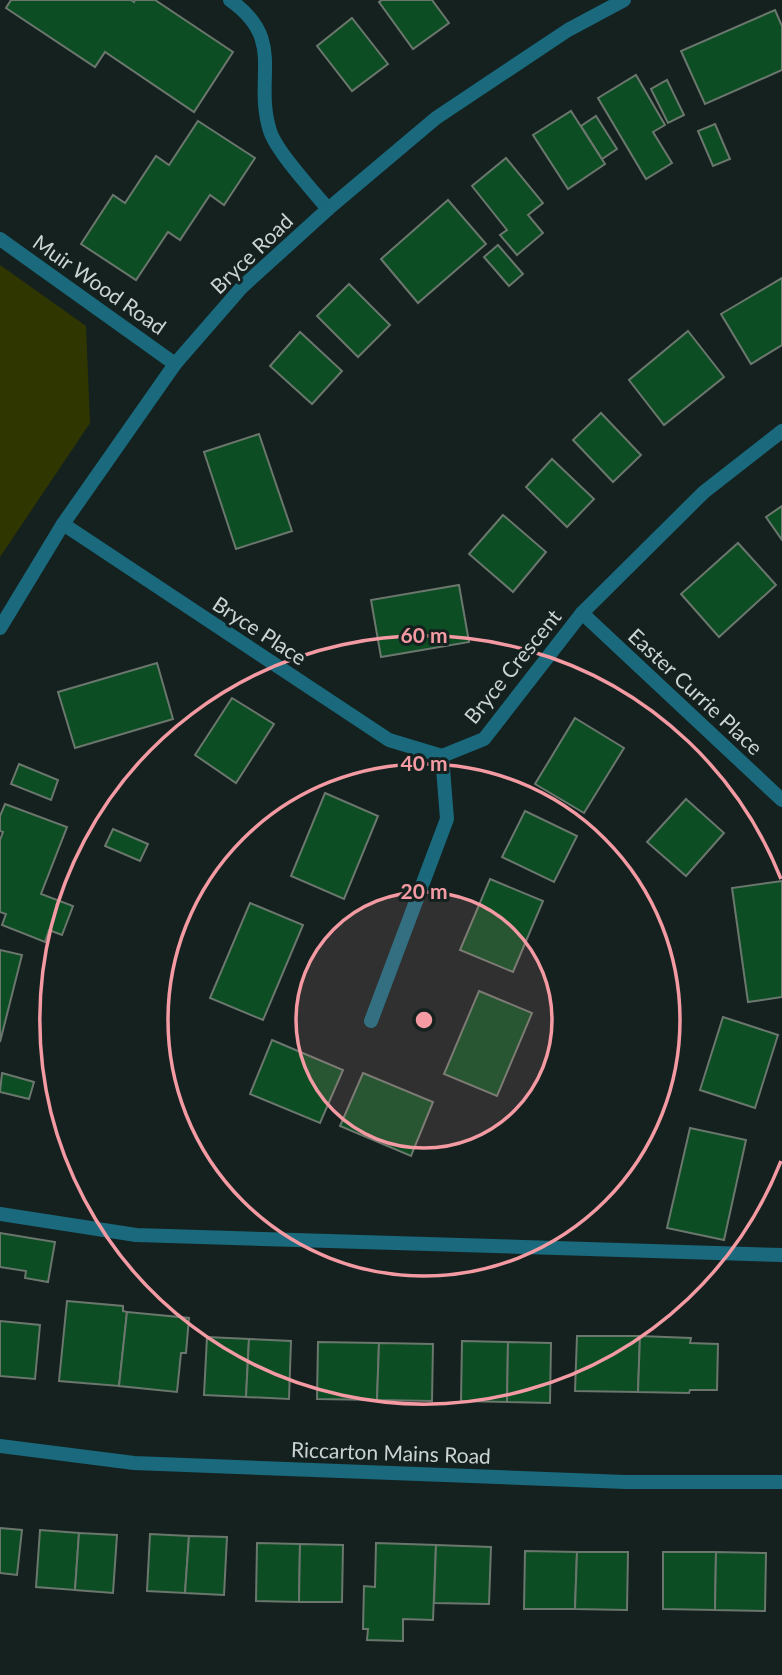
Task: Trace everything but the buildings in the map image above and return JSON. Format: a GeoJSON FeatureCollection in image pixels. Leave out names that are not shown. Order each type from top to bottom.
{"type":"FeatureCollection","features":[{"type":"Feature","properties":{"kind":"street"},"geometry":{"type":"LineString","coordinates":[[230,0],[259,27],[266,53],[264,109],[271,135],[304,182],[328,209]]}},
{"type":"Feature","properties":{"kind":"street","name":"Bryce Road"},"geometry":{"type":"LineString","coordinates":[[0,628],[63,524],[175,364],[242,288],[328,209],[436,118],[568,30],[624,0]]}},
{"type":"Feature","properties":{"kind":"street","name":"Muir Wood Road"},"geometry":{"type":"LineString","coordinates":[[0,239],[175,364]]}},
{"type":"Feature","properties":{"kind":"street","name":"Bryce Crescent"},"geometry":{"type":"LineString","coordinates":[[442,757],[484,739],[582,613],[704,492],[782,431]]}},
{"type":"Feature","properties":{"kind":"street","name":"Bryce Place"},"geometry":{"type":"LineString","coordinates":[[63,524],[389,740],[442,757]]}},
{"type":"Feature","properties":{"kind":"street","name":"Easter Currie Place"},"geometry":{"type":"LineString","coordinates":[[582,613],[782,800]]}},
{"type":"Feature","properties":{"kind":"street"},"geometry":{"type":"LineString","coordinates":[[371,1021],[447,819],[442,757]]}},
{"type":"Feature","properties":{"kind":"street"},"geometry":{"type":"LineString","coordinates":[[0,1214],[136,1235],[782,1255]]}},
{"type":"Feature","properties":{"kind":"street","name":"Riccarton Mains Road"},"geometry":{"type":"LineString","coordinates":[[0,1446],[134,1462],[625,1482],[782,1482]]}},
{"type":"Feature","properties":{"kind":"green space"},"geometry":{"type":"Polygon","coordinates":[[[0,265],[86,326],[90,423],[0,557],[0,265]]]}}]}
